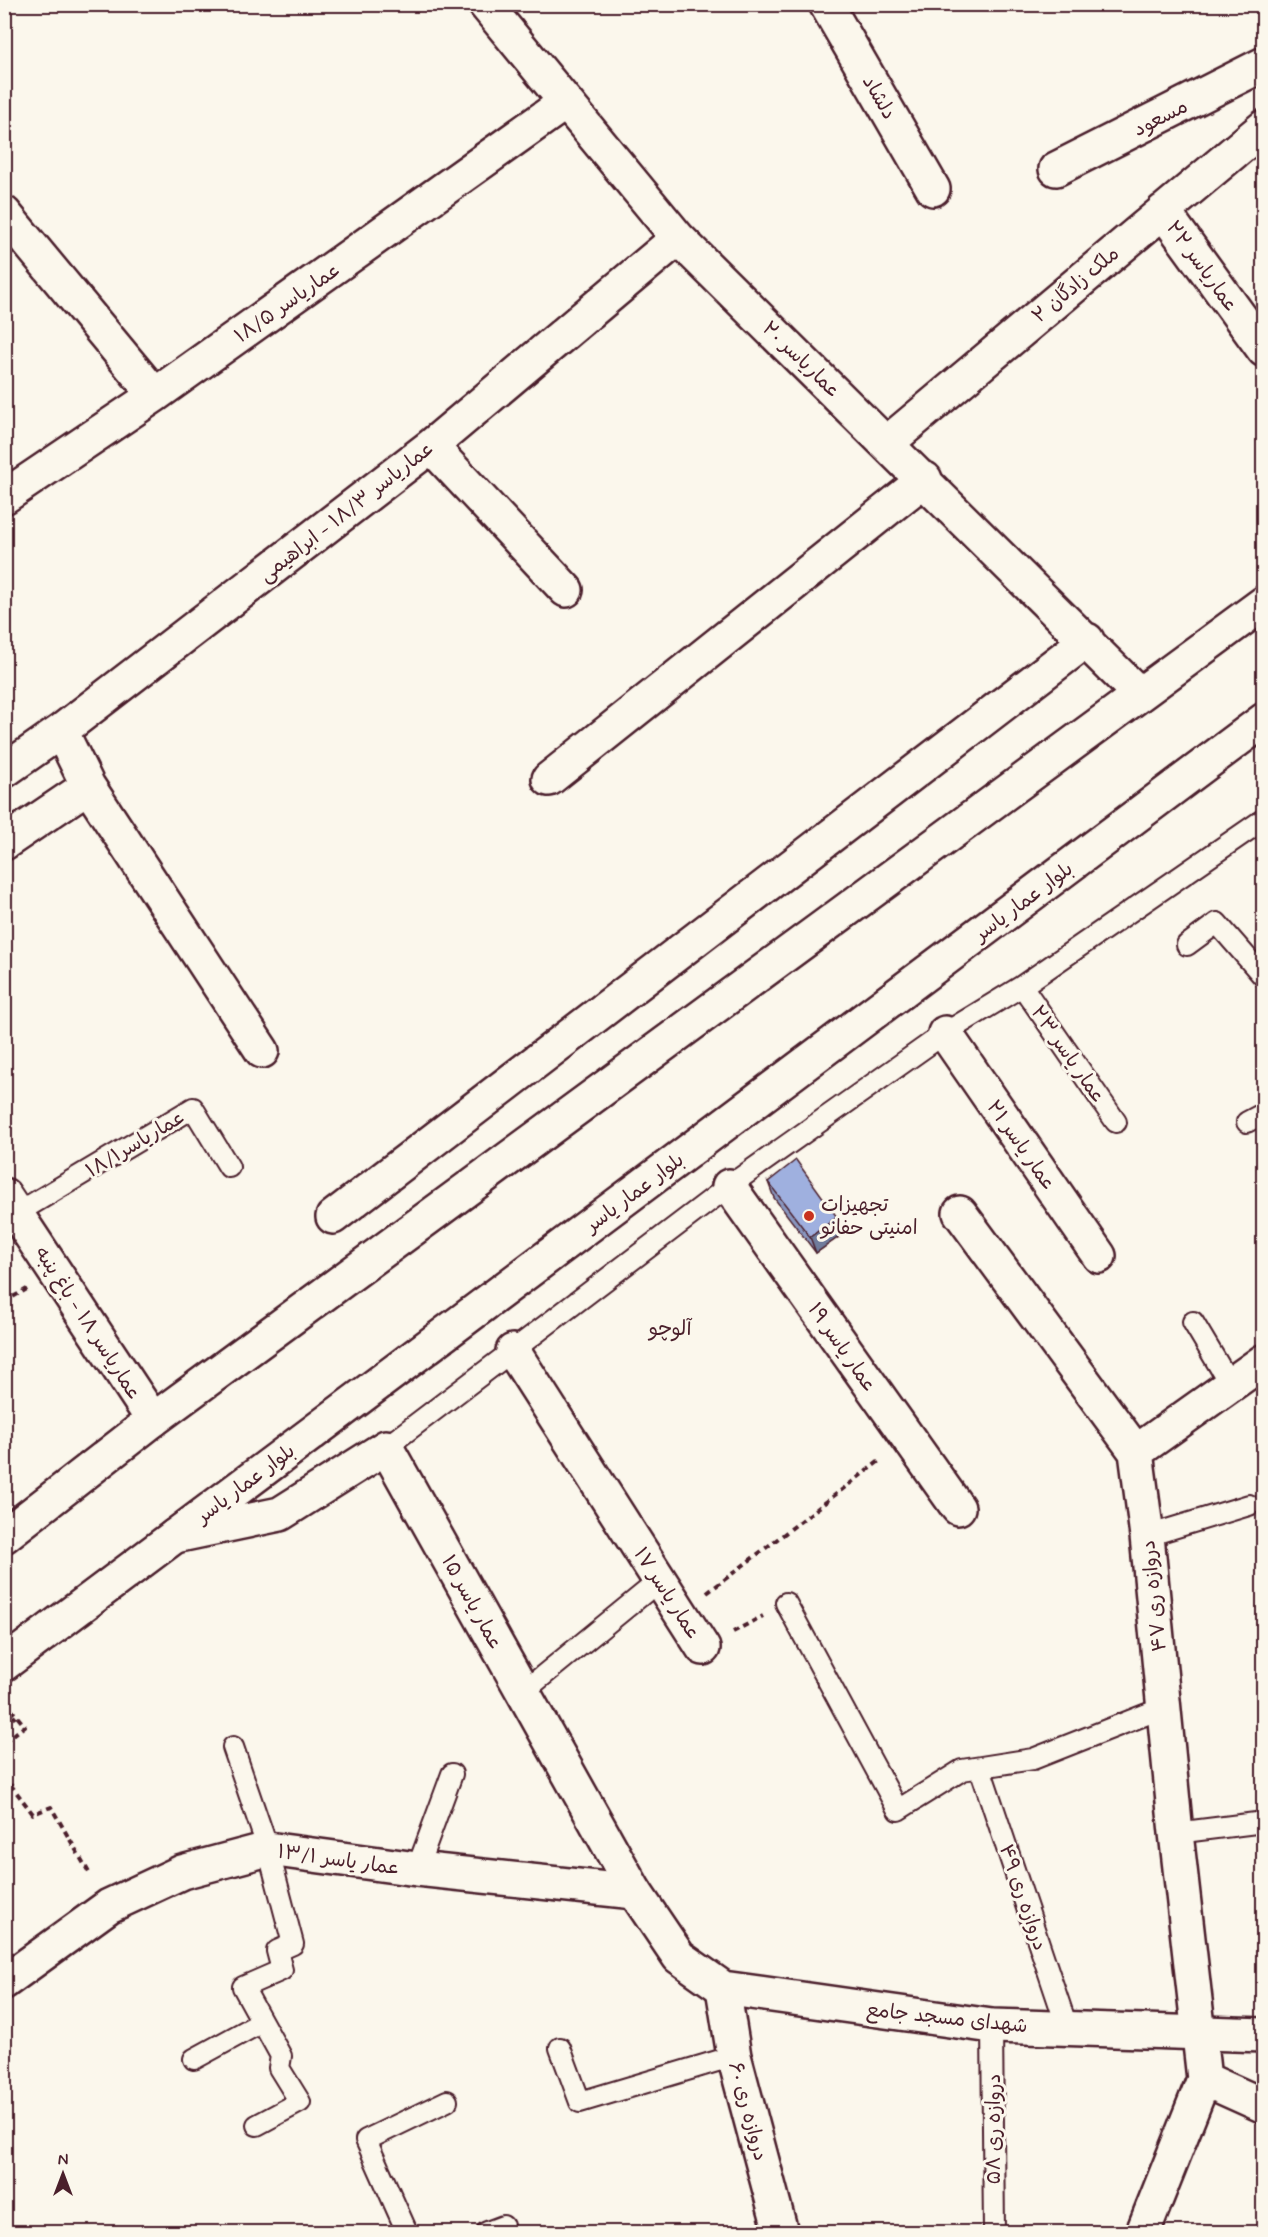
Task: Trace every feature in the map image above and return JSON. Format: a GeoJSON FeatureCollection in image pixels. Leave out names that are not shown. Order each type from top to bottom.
{"type":"FeatureCollection","features":[{"type":"Feature","properties":{"kind":"street","name":"عماریاسر ۲۰"},"geometry":{"type":"LineString","coordinates":[[485,4],[678,238],[925,479],[1139,694]]}},
{"type":"Feature","properties":{"kind":"street","name":"دلشاد"},"geometry":{"type":"LineString","coordinates":[[826,4],[933,189]]}},
{"type":"Feature","properties":{"kind":"street","name":"مسعود"},"geometry":{"type":"LineString","coordinates":[[1056,169],[1263,64]]}},
{"type":"Feature","properties":{"kind":"street","name":"عماریاسر ۱۸/۵"},"geometry":{"type":"LineString","coordinates":[[4,497],[155,395],[566,102]]}},
{"type":"Feature","properties":{"kind":"street","name":"۲ ملک زادگان"},"geometry":{"type":"LineString","coordinates":[[887,443],[1263,127]]}},
{"type":"Feature","properties":{"kind":"street","name":"عماریاسر ۲۲"},"geometry":{"type":"LineString","coordinates":[[1163,211],[1263,350]]}},
{"type":"Feature","properties":{"kind":"street"},"geometry":{"type":"LineString","coordinates":[[4,213],[155,395]]}},
{"type":"Feature","properties":{"kind":"street","name":"عماریاسر ۱۸/۳ - ابراهیمی"},"geometry":{"type":"LineString","coordinates":[[4,771],[61,731],[431,446],[678,238]]}},
{"type":"Feature","properties":{"kind":"street"},"geometry":{"type":"LineString","coordinates":[[431,446],[566,590]]}},
{"type":"Feature","properties":{"kind":"street"},"geometry":{"type":"LineString","coordinates":[[549,779],[925,479]]}},
{"type":"Feature","properties":{"kind":"street"},"geometry":{"type":"LineString","coordinates":[[4,1536],[153,1420],[1263,603]]}},
{"type":"Feature","properties":{"kind":"street"},"geometry":{"type":"LineString","coordinates":[[333,1217],[1087,640]]}},
{"type":"Feature","properties":{"kind":"street","name":"بلوار عمار یاسر"},"geometry":{"type":"LineString","coordinates":[[4,1664],[1261,727]]}},
{"type":"Feature","properties":{"kind":"street"},"geometry":{"type":"LineString","coordinates":[[61,731],[88,786],[262,1051]]}},
{"type":"Feature","properties":{"kind":"street"},"geometry":{"type":"LineString","coordinates":[[4,843],[88,786]]}},
{"type":"Feature","properties":{"kind":"street","name":"عمار یاسر ۲۱"},"geometry":{"type":"LineString","coordinates":[[945,1033],[1099,1256]]}},
{"type":"Feature","properties":{"kind":"street","name":"عمار یاسر ۱۹"},"geometry":{"type":"LineString","coordinates":[[729,1186],[958,1508]]}},
{"type":"Feature","properties":{"kind":"street","name":"عماریاسر ۱۸ - باغ پنبه"},"geometry":{"type":"LineString","coordinates":[[11,1204],[153,1420]]}},
{"type":"Feature","properties":{"kind":"street","name":"دروازه ری ۴۷"},"geometry":{"type":"LineString","coordinates":[[960,1213],[1136,1452],[1147,1536],[1176,1833],[1204,2079]]}},
{"type":"Feature","properties":{"kind":"street","name":"عمار یاسر ۱۷"},"geometry":{"type":"LineString","coordinates":[[513,1351],[703,1648]]}},
{"type":"Feature","properties":{"kind":"street"},"geometry":{"type":"LineString","coordinates":[[1136,1452],[1263,1360]]}},
{"type":"Feature","properties":{"kind":"street"},"geometry":{"type":"LineString","coordinates":[[175,1536],[279,1514],[386,1447]]}},
{"type":"Feature","properties":{"kind":"street","name":"عمار یاسر ۱۵"},"geometry":{"type":"LineString","coordinates":[[386,1447],[635,1892],[679,1957]]}},
{"type":"Feature","properties":{"kind":"street","name":"عمار یاسر ۱۳/۱"},"geometry":{"type":"LineString","coordinates":[[4,1982],[109,1906],[182,1872],[268,1849],[417,1869],[635,1892]]}},
{"type":"Feature","properties":{"kind":"street","name":"شهدای مسجد جامع"},"geometry":{"type":"LineString","coordinates":[[679,1957],[723,1988],[992,2026],[1263,2035]]}},
{"type":"Feature","properties":{"kind":"street","name":"دروازه ری ۶۰"},"geometry":{"type":"LineString","coordinates":[[723,1988],[734,2056],[781,2232]]}},
{"type":"Feature","properties":{"kind":"street"},"geometry":{"type":"LineString","coordinates":[[1143,2232],[1204,2079],[1263,2106]]}},
{"type":"Feature","properties":{"kind":"lane"},"geometry":{"type":"LineString","coordinates":[[386,1447],[729,1186],[945,1033],[1022,986],[1263,819]]}},
{"type":"Feature","properties":{"kind":"lane"},"geometry":{"type":"LineString","coordinates":[[1187,945],[1217,923],[1263,977]]}},
{"type":"Feature","properties":{"kind":"lane","name":"عمار یاسر ۲۳"},"geometry":{"type":"LineString","coordinates":[[1022,986],[1116,1122]]}},
{"type":"Feature","properties":{"kind":"lane","name":"عماریاسر۱۸/۱"},"geometry":{"type":"LineString","coordinates":[[11,1204],[193,1108],[229,1167]]}},
{"type":"Feature","properties":{"kind":"lane"},"geometry":{"type":"LineString","coordinates":[[1192,1322],[1230,1384]]}},
{"type":"Feature","properties":{"kind":"lane"},"geometry":{"type":"LineString","coordinates":[[1147,1536],[1249,1505]]}},
{"type":"Feature","properties":{"kind":"lane"},"geometry":{"type":"LineString","coordinates":[[523,1692],[660,1580]]}},
{"type":"Feature","properties":{"kind":"lane"},"geometry":{"type":"LineString","coordinates":[[786,1604],[898,1810],[962,1770],[1033,1759],[1165,1707]]}},
{"type":"Feature","properties":{"kind":"lane"},"geometry":{"type":"LineString","coordinates":[[233,1747],[268,1849],[293,1944],[277,1951],[282,1970],[243,1987],[281,2056],[279,2068],[300,2102],[257,2126]]}},
{"type":"Feature","properties":{"kind":"lane","name":"دروازه ری ۴۹"},"geometry":{"type":"LineString","coordinates":[[980,1768],[1067,2027]]}},
{"type":"Feature","properties":{"kind":"lane"},"geometry":{"type":"LineString","coordinates":[[417,1869],[452,1774]]}},
{"type":"Feature","properties":{"kind":"lane"},"geometry":{"type":"LineString","coordinates":[[1176,1833],[1263,1822]]}},
{"type":"Feature","properties":{"kind":"lane"},"geometry":{"type":"LineString","coordinates":[[194,2059],[262,2022]]}},
{"type":"Feature","properties":{"kind":"lane","name":"دروازه ری ۵۸"},"geometry":{"type":"LineString","coordinates":[[992,2026],[994,2232]]}},
{"type":"Feature","properties":{"kind":"lane"},"geometry":{"type":"LineString","coordinates":[[560,2048],[580,2102],[734,2056]]}},
{"type":"Feature","properties":{"kind":"lane"},"geometry":{"type":"LineString","coordinates":[[407,2232],[366,2140],[447,2101]]}},
{"type":"Feature","properties":{"kind":"path"},"geometry":{"type":"LineString","coordinates":[[681,1612],[909,1438]]}},
{"type":"Feature","properties":{"kind":"path","name":"عمار یاسر ۱۷"},"geometry":{"type":"LineString","coordinates":[[703,1648],[786,1604]]}},
{"type":"Feature","properties":{"kind":"path"},"geometry":{"type":"LineString","coordinates":[[4,1701],[25,1726],[4,1742]]}},
{"type":"Feature","properties":{"kind":"path"},"geometry":{"type":"LineString","coordinates":[[4,1725],[16,1716]]}},
{"type":"Feature","properties":{"kind":"path"},"geometry":{"type":"LineString","coordinates":[[4,1776],[33,1814],[51,1807],[109,1906]]}},
{"type":"Feature","properties":{"kind":"building","name":"تجهیزات امنیتی حفانو"},"geometry":{"type":"Polygon","coordinates":[[[796,1160],[837,1217],[810,1237],[768,1182],[796,1160]]]}},
{"type":"Feature","properties":{"kind":"place","name":"تجهیزات امنیتی حفانو"},"geometry":{"type":"Point","coordinates":[809,1216]}},
{"type":"Feature","properties":{"kind":"district","name":"آلوچو"},"geometry":{"type":"Point","coordinates":[670,1328]}}]}
